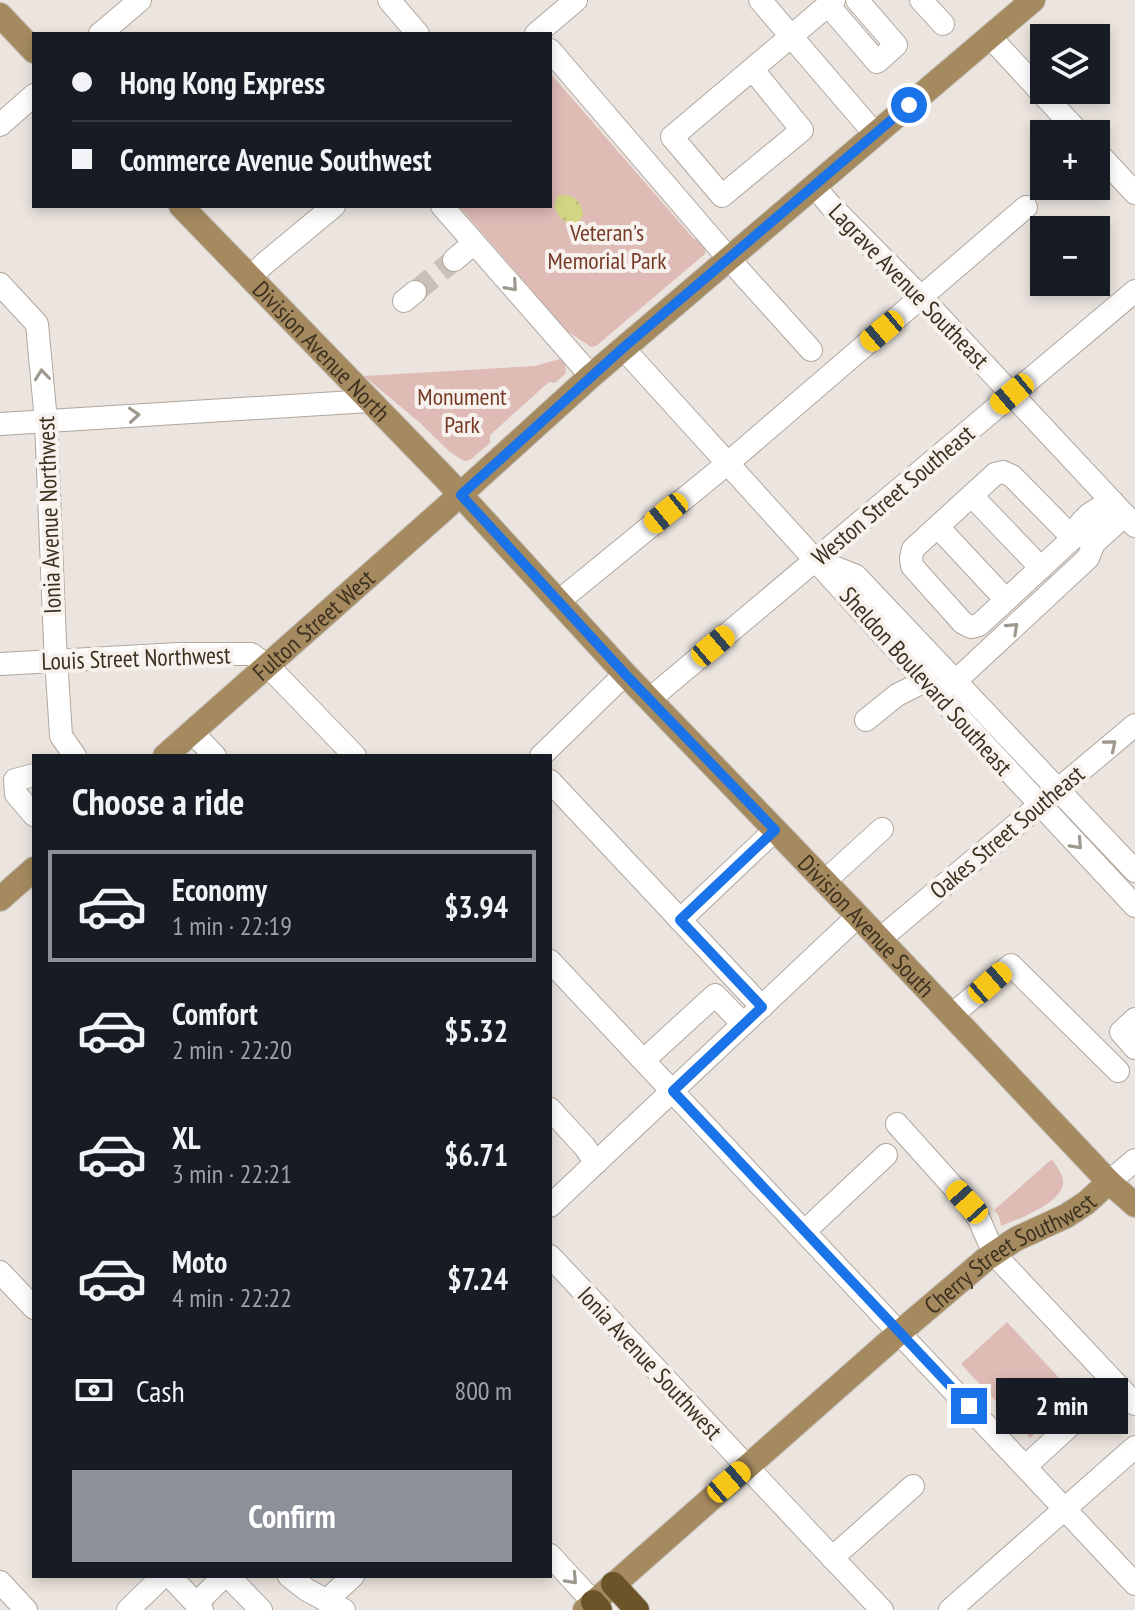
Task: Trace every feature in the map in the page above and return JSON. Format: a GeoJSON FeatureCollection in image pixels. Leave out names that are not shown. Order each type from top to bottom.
{"type":"FeatureCollection","features":[{"type":"Feature","properties":{"kind":"highway"},"geometry":{"type":"LineString","coordinates":[[613,1584],[637,1610]]}},
{"type":"Feature","properties":{"kind":"main road","name":"Fulton Street West"},"geometry":{"type":"LineString","coordinates":[[167,754],[623,348],[1033,0]]}},
{"type":"Feature","properties":{"kind":"main road"},"geometry":{"type":"LineString","coordinates":[[0,15],[32,49]]}},
{"type":"Feature","properties":{"kind":"main road","name":"Division Avenue North"},"geometry":{"type":"LineString","coordinates":[[183,208],[461,495]]}},
{"type":"Feature","properties":{"kind":"main road","name":"Division Avenue South"},"geometry":{"type":"LineString","coordinates":[[461,495],[625,674],[1109,1182],[1135,1205]]}},
{"type":"Feature","properties":{"kind":"main road"},"geometry":{"type":"LineString","coordinates":[[0,899],[32,871]]}},
{"type":"Feature","properties":{"kind":"main road","name":"Division Avenue South"},"geometry":{"type":"LineString","coordinates":[[1109,1182],[1135,1215]]}},
{"type":"Feature","properties":{"kind":"main road","name":"Cherry Street Southwest"},"geometry":{"type":"LineString","coordinates":[[593,1607],[613,1584],[900,1332],[994,1254],[1016,1239],[1066,1216],[1109,1182]]}},
{"type":"Feature","properties":{"kind":"street"},"geometry":{"type":"LineString","coordinates":[[102,32],[140,0]]}},
{"type":"Feature","properties":{"kind":"street"},"geometry":{"type":"LineString","coordinates":[[389,0],[416,32]]}},
{"type":"Feature","properties":{"kind":"street"},"geometry":{"type":"LineString","coordinates":[[539,32],[576,0]]}},
{"type":"Feature","properties":{"kind":"street"},"geometry":{"type":"LineString","coordinates":[[760,0],[875,134]]}},
{"type":"Feature","properties":{"kind":"street"},"geometry":{"type":"LineString","coordinates":[[753,70],[802,130],[722,196],[672,137],[831,3],[877,62],[896,45],[857,0]]}},
{"type":"Feature","properties":{"kind":"street"},"geometry":{"type":"LineString","coordinates":[[921,0],[943,24]]}},
{"type":"Feature","properties":{"kind":"street"},"geometry":{"type":"LineString","coordinates":[[990,37],[1067,120]]}},
{"type":"Feature","properties":{"kind":"street"},"geometry":{"type":"LineString","coordinates":[[552,52],[811,350]]}},
{"type":"Feature","properties":{"kind":"street"},"geometry":{"type":"LineString","coordinates":[[0,125],[32,97]]}},
{"type":"Feature","properties":{"kind":"street"},"geometry":{"type":"LineString","coordinates":[[1110,166],[1135,193]]}},
{"type":"Feature","properties":{"kind":"street","name":"Lagrave Avenue Southeast"},"geometry":{"type":"LineString","coordinates":[[814,186],[1124,514]]}},
{"type":"Feature","properties":{"kind":"street"},"geometry":{"type":"LineString","coordinates":[[559,601],[728,463],[1026,207]]}},
{"type":"Feature","properties":{"kind":"street"},"geometry":{"type":"LineString","coordinates":[[250,278],[332,208]]}},
{"type":"Feature","properties":{"kind":"street"},"geometry":{"type":"LineString","coordinates":[[444,208],[591,376]]}},
{"type":"Feature","properties":{"kind":"street"},"geometry":{"type":"LineString","coordinates":[[454,260],[474,243]]}},
{"type":"Feature","properties":{"kind":"street","name":"Ionia Avenue Northwest"},"geometry":{"type":"LineString","coordinates":[[0,284],[37,324],[46,421],[61,736],[70,754]]}},
{"type":"Feature","properties":{"kind":"street","name":"Weston Street Southeast"},"geometry":{"type":"LineString","coordinates":[[650,699],[1135,291]]}},
{"type":"Feature","properties":{"kind":"street","name":"Sheldon Boulevard Southeast"},"geometry":{"type":"LineString","coordinates":[[623,348],[816,560],[940,686],[1057,789],[1135,871]]}},
{"type":"Feature","properties":{"kind":"street"},"geometry":{"type":"LineString","coordinates":[[0,424],[369,401]]}},
{"type":"Feature","properties":{"kind":"street"},"geometry":{"type":"LineString","coordinates":[[1073,538],[1012,476],[1003,472],[995,474],[913,549],[912,566],[963,623],[971,627],[979,625],[1073,538],[1077,526],[1096,509],[1124,514]]}},
{"type":"Feature","properties":{"kind":"street"},"geometry":{"type":"LineString","coordinates":[[972,496],[1041,568]]}},
{"type":"Feature","properties":{"kind":"street"},"geometry":{"type":"LineString","coordinates":[[866,720],[897,695],[940,686],[1088,558],[1094,543],[1124,514]]}},
{"type":"Feature","properties":{"kind":"street"},"geometry":{"type":"LineString","coordinates":[[938,527],[1006,600]]}},
{"type":"Feature","properties":{"kind":"street","name":"Sheldon Boulevard Southeast"},"geometry":{"type":"LineString","coordinates":[[816,560],[856,576],[940,686],[1040,805],[1135,906]]}},
{"type":"Feature","properties":{"kind":"street","name":"Louis Street Northwest"},"geometry":{"type":"LineString","coordinates":[[0,664],[243,653],[251,654],[268,666]]}},
{"type":"Feature","properties":{"kind":"street"},"geometry":{"type":"LineString","coordinates":[[268,666],[353,754]]}},
{"type":"Feature","properties":{"kind":"street"},"geometry":{"type":"LineString","coordinates":[[543,754],[625,674]]}},
{"type":"Feature","properties":{"kind":"street","name":"Oakes Street Southeast"},"geometry":{"type":"LineString","coordinates":[[880,939],[1135,725]]}},
{"type":"Feature","properties":{"kind":"street"},"geometry":{"type":"LineString","coordinates":[[192,732],[213,754]]}},
{"type":"Feature","properties":{"kind":"street"},"geometry":{"type":"LineString","coordinates":[[18,779],[16,794],[32,813]]}},
{"type":"Feature","properties":{"kind":"street"},"geometry":{"type":"LineString","coordinates":[[552,783],[762,1007]]}},
{"type":"Feature","properties":{"kind":"street"},"geometry":{"type":"LineString","coordinates":[[825,881],[882,829]]}},
{"type":"Feature","properties":{"kind":"street"},"geometry":{"type":"LineString","coordinates":[[680,920],[775,830]]}},
{"type":"Feature","properties":{"kind":"street"},"geometry":{"type":"LineString","coordinates":[[552,1204],[858,916]]}},
{"type":"Feature","properties":{"kind":"street"},"geometry":{"type":"LineString","coordinates":[[552,963],[1135,1584]]}},
{"type":"Feature","properties":{"kind":"street"},"geometry":{"type":"LineString","coordinates":[[952,1015],[1011,965],[1118,1071]]}},
{"type":"Feature","properties":{"kind":"street"},"geometry":{"type":"LineString","coordinates":[[644,1060],[715,995],[743,1024]]}},
{"type":"Feature","properties":{"kind":"street"},"geometry":{"type":"LineString","coordinates":[[1135,1019],[1121,1032],[1135,1048]]}},
{"type":"Feature","properties":{"kind":"street"},"geometry":{"type":"LineString","coordinates":[[552,1111],[596,1163]]}},
{"type":"Feature","properties":{"kind":"street"},"geometry":{"type":"LineString","coordinates":[[897,1124],[967,1202],[979,1219],[994,1254],[1135,1404]]}},
{"type":"Feature","properties":{"kind":"street"},"geometry":{"type":"LineString","coordinates":[[805,1231],[886,1155]]}},
{"type":"Feature","properties":{"kind":"street"},"geometry":{"type":"LineString","coordinates":[[1109,1182],[1135,1160]]}},
{"type":"Feature","properties":{"kind":"street","name":"Ionia Avenue Southwest"},"geometry":{"type":"LineString","coordinates":[[552,1258],[882,1610]]}},
{"type":"Feature","properties":{"kind":"street"},"geometry":{"type":"LineString","coordinates":[[0,1272],[32,1306]]}},
{"type":"Feature","properties":{"kind":"street"},"geometry":{"type":"LineString","coordinates":[[1026,1466],[1075,1421]]}},
{"type":"Feature","properties":{"kind":"street"},"geometry":{"type":"LineString","coordinates":[[950,1610],[1135,1447]]}},
{"type":"Feature","properties":{"kind":"street"},"geometry":{"type":"LineString","coordinates":[[832,1558],[913,1486]]}},
{"type":"Feature","properties":{"kind":"street"},"geometry":{"type":"LineString","coordinates":[[552,1557],[593,1607]]}},
{"type":"Feature","properties":{"kind":"street"},"geometry":{"type":"LineString","coordinates":[[128,1610],[161,1578]]}},
{"type":"Feature","properties":{"kind":"street"},"geometry":{"type":"LineString","coordinates":[[172,1578],[199,1607],[224,1578]]}},
{"type":"Feature","properties":{"kind":"street"},"geometry":{"type":"LineString","coordinates":[[228,1578],[261,1610]]}},
{"type":"Feature","properties":{"kind":"street"},"geometry":{"type":"LineString","coordinates":[[292,1578],[335,1606],[352,1578]]}},
{"type":"Feature","properties":{"kind":"street"},"geometry":{"type":"LineString","coordinates":[[0,1582],[26,1610]]}},
{"type":"Feature","properties":{"kind":"green space","name":"Veteran's Memorial Park"},"geometry":{"type":"Polygon","coordinates":[[[552,75],[694,239],[699,239],[705,246],[705,254],[596,346],[591,347],[567,331],[461,208],[552,208],[552,75]]]}},
{"type":"Feature","properties":{"kind":"green space","name":"Monument Park"},"geometry":{"type":"Polygon","coordinates":[[[560,359],[565,362],[566,373],[555,383],[549,382],[490,435],[490,443],[470,460],[464,461],[364,376],[535,366],[560,359]]]}},
{"type":"Feature","properties":{"kind":"green space"},"geometry":{"type":"Polygon","coordinates":[[[1052,1159],[1062,1176],[1063,1185],[1059,1193],[1042,1207],[1001,1226],[994,1210],[1052,1159]]]}},
{"type":"Feature","properties":{"kind":"green space"},"geometry":{"type":"Polygon","coordinates":[[[1007,1322],[1076,1396],[1030,1438],[961,1364],[1007,1322]]]}},
{"type":"Feature","properties":{"kind":"water"},"geometry":{"type":"Polygon","coordinates":[[[561,195],[573,197],[581,206],[583,215],[575,224],[567,223],[556,211],[554,206],[561,195]]]}},
{"type":"Feature","properties":{"kind":"tunnel"},"geometry":{"type":"LineString","coordinates":[[415,292],[454,260]]}},
{"type":"Feature","properties":{"kind":"route"},"geometry":{"type":"LineString","coordinates":[[909,105],[623,348],[461,495],[625,674],[775,830],[680,920],[762,1007],[673,1091],[969,1406]]}}]}
